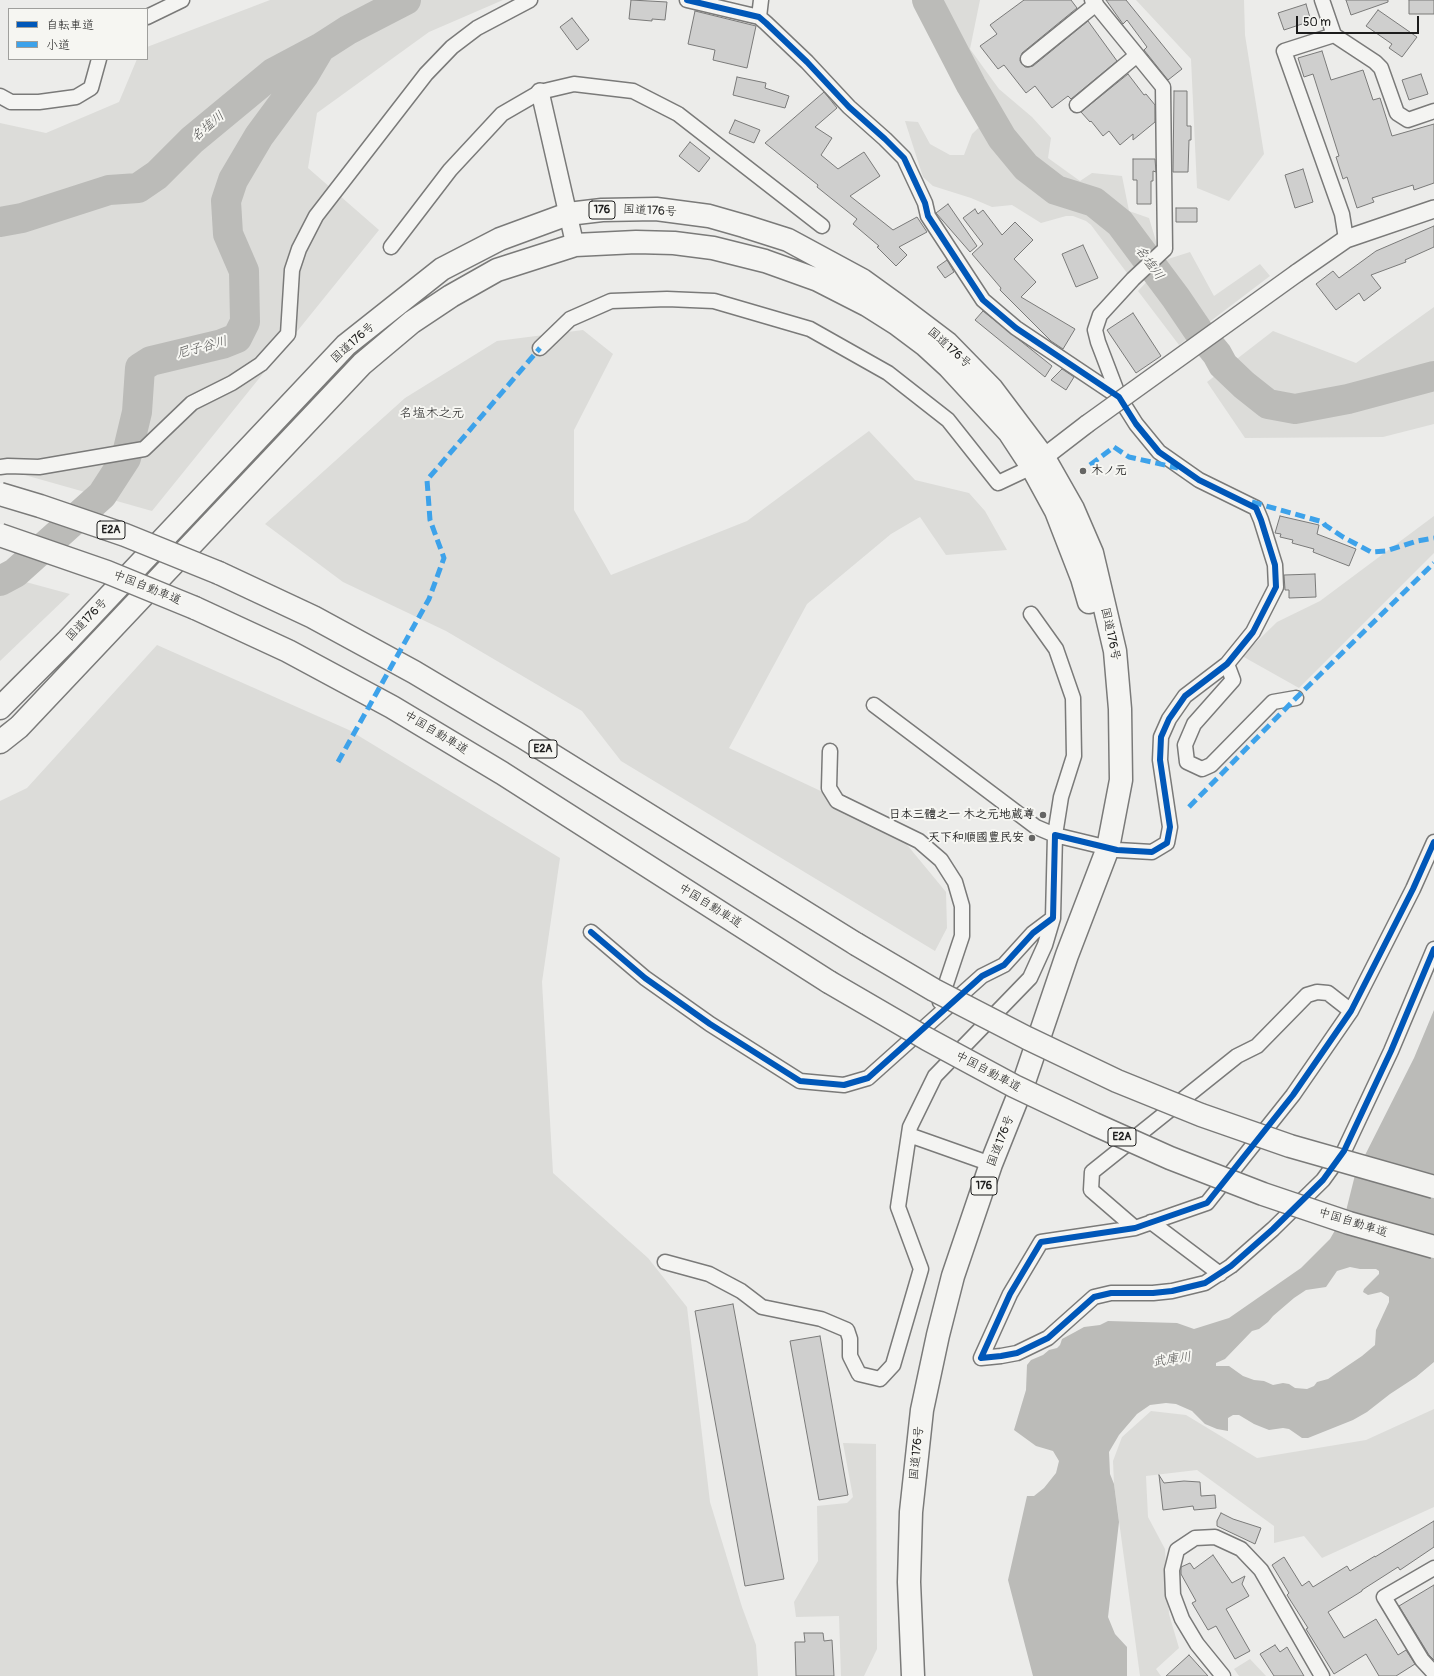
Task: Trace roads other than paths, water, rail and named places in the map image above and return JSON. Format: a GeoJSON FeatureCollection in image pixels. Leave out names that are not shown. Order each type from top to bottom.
{"type":"FeatureCollection","features":[{"type":"Feature","properties":{"kind":"highway","name":"国道176号"},"geometry":{"type":"LineString","coordinates":[[0,708],[68,640],[346,346],[442,269],[500,239],[568,214],[602,210],[656,209],[709,216],[788,240],[862,280],[947,343],[992,389],[1038,462],[1082,578],[1120,709],[1121,780],[1108,848],[1067,955],[1025,1079],[991,1164],[953,1276],[938,1335],[922,1410],[911,1512],[909,1582],[913,1676]]}},
{"type":"Feature","properties":{"kind":"highway","name":"国道176号"},"geometry":{"type":"LineString","coordinates":[[0,742],[19,727],[362,364],[412,322],[451,296],[497,270],[574,245],[636,242],[674,243],[712,248],[766,261],[818,280],[867,305],[925,345],[949,367],[1038,462]]}},
{"type":"Feature","properties":{"kind":"highway","name":"E2A"},"geometry":{"type":"LineString","coordinates":[[0,494],[125,535],[219,573],[313,617],[414,672],[523,737],[856,944],[941,993],[1027,1038],[1117,1081],[1201,1115],[1290,1146],[1434,1187]]}},
{"type":"Feature","properties":{"kind":"highway","name":"中国自動車道"},"geometry":{"type":"LineString","coordinates":[[0,535],[107,572],[195,608],[288,651],[392,707],[509,778],[829,982],[927,1039],[1007,1082],[1170,1158],[1263,1194],[1349,1223],[1434,1247]]}},
{"type":"Feature","properties":{"kind":"street"},"geometry":{"type":"LineString","coordinates":[[148,16],[182,0]]}},
{"type":"Feature","properties":{"kind":"street"},"geometry":{"type":"LineString","coordinates":[[0,467],[39,467],[144,449],[192,403],[232,383],[261,364],[288,334],[292,270],[299,249],[316,216],[426,74],[452,47],[477,28],[530,0]]}},
{"type":"Feature","properties":{"kind":"street"},"geometry":{"type":"LineString","coordinates":[[687,0],[758,17],[801,56],[849,107],[904,158],[925,203],[928,216],[983,300],[1016,328],[1119,397]]}},
{"type":"Feature","properties":{"kind":"street"},"geometry":{"type":"LineString","coordinates":[[758,17],[761,0]]}},
{"type":"Feature","properties":{"kind":"street"},"geometry":{"type":"LineString","coordinates":[[1322,0],[1334,35],[1375,62],[1381,68],[1397,112],[1408,120],[1434,111]]}},
{"type":"Feature","properties":{"kind":"street"},"geometry":{"type":"LineString","coordinates":[[874,706],[1036,827],[1055,835],[1108,848],[1152,852],[1168,843],[1170,827],[1160,760],[1161,737],[1169,719],[1185,696],[1227,664],[1253,632],[1276,587],[1275,565],[1256,508],[1199,480],[1159,452],[1136,424],[1119,397],[1098,342],[1095,330],[1100,315],[1133,279],[1165,249],[1163,87],[1094,2],[1028,59]]}},
{"type":"Feature","properties":{"kind":"street"},"geometry":{"type":"LineString","coordinates":[[1334,35],[1284,51],[1342,214],[1346,239]]}},
{"type":"Feature","properties":{"kind":"street"},"geometry":{"type":"LineString","coordinates":[[1077,105],[1137,55]]}},
{"type":"Feature","properties":{"kind":"street"},"geometry":{"type":"LineString","coordinates":[[0,96],[11,102],[32,102],[76,98],[90,88],[99,60]]}},
{"type":"Feature","properties":{"kind":"street"},"geometry":{"type":"LineString","coordinates":[[391,247],[450,170],[502,114],[540,92],[574,84],[633,91],[678,114],[822,226]]}},
{"type":"Feature","properties":{"kind":"street"},"geometry":{"type":"LineString","coordinates":[[540,92],[574,245]]}},
{"type":"Feature","properties":{"kind":"street"},"geometry":{"type":"LineString","coordinates":[[540,348],[570,319],[611,301],[667,299],[714,301],[810,329],[888,373],[948,420],[998,483],[1038,462],[1087,424],[1346,239],[1434,208]]}},
{"type":"Feature","properties":{"kind":"street"},"geometry":{"type":"LineString","coordinates":[[665,1262],[709,1274],[741,1290],[762,1307],[821,1319],[847,1330],[850,1339],[850,1356],[859,1374],[880,1379],[893,1365],[921,1270],[898,1207],[910,1127],[935,1076],[1030,978],[1046,945],[1053,918],[1055,835],[1061,797],[1074,756],[1073,698],[1056,649],[1031,614]]}},
{"type":"Feature","properties":{"kind":"street"},"geometry":{"type":"LineString","coordinates":[[1227,664],[1233,680],[1194,724],[1185,745],[1187,762],[1202,770],[1211,765],[1273,702],[1296,698]]}},
{"type":"Feature","properties":{"kind":"street"},"geometry":{"type":"LineString","coordinates":[[830,751],[829,788],[836,802],[919,840],[941,860],[955,882],[962,906],[962,936],[935,1018]]}},
{"type":"Feature","properties":{"kind":"street"},"geometry":{"type":"LineString","coordinates":[[1434,842],[1413,890],[1350,1011],[1293,1094],[1207,1203],[1135,1228],[1041,1242],[1010,1294],[981,1358],[1017,1353],[1048,1338],[1094,1297],[1111,1293],[1153,1293],[1205,1283],[1231,1266],[1247,1252],[1324,1180],[1344,1151],[1391,1051],[1434,949]]}},
{"type":"Feature","properties":{"kind":"street"},"geometry":{"type":"LineString","coordinates":[[591,932],[645,978],[710,1024],[800,1081],[844,1085],[868,1078],[982,976],[1004,965],[1033,933],[1053,918]]}},
{"type":"Feature","properties":{"kind":"street"},"geometry":{"type":"LineString","coordinates":[[1135,1228],[1091,1190],[1092,1172],[1237,1056],[1257,1046],[1307,995],[1317,992],[1328,993],[1350,1011]]}},
{"type":"Feature","properties":{"kind":"street"},"geometry":{"type":"LineString","coordinates":[[909,1135],[991,1164]]}},
{"type":"Feature","properties":{"kind":"street"},"geometry":{"type":"LineString","coordinates":[[1152,1222],[1220,1274]]}},
{"type":"Feature","properties":{"kind":"street"},"geometry":{"type":"LineString","coordinates":[[1223,1676],[1197,1644],[1182,1619],[1173,1595],[1172,1570],[1177,1550],[1195,1538],[1215,1537],[1241,1549],[1261,1570],[1322,1676]]}},
{"type":"Feature","properties":{"kind":"street"},"geometry":{"type":"LineString","coordinates":[[1434,1568],[1384,1597],[1422,1660],[1434,1673]]}},
{"type":"Feature","properties":{"kind":"water","name":"武庫川"},"geometry":{"type":"Polygon","coordinates":[[[1434,1010],[1434,1362],[1416,1377],[1390,1394],[1367,1412],[1353,1420],[1308,1438],[1302,1438],[1289,1429],[1283,1428],[1269,1430],[1254,1424],[1239,1415],[1233,1415],[1228,1418],[1228,1431],[1217,1429],[1205,1424],[1192,1411],[1176,1404],[1166,1403],[1150,1405],[1137,1414],[1119,1435],[1109,1452],[1110,1474],[1114,1484],[1119,1522],[1108,1617],[1115,1634],[1127,1647],[1127,1676],[1033,1676],[1008,1580],[1027,1496],[1034,1496],[1044,1488],[1056,1473],[1059,1461],[1053,1451],[1036,1446],[1014,1430],[1026,1390],[1027,1365],[1031,1360],[1043,1355],[1049,1350],[1057,1348],[1062,1339],[1084,1327],[1100,1325],[1108,1321],[1177,1323],[1194,1329],[1229,1318],[1301,1268],[1330,1239],[1346,1211],[1355,1175],[1414,1058],[1434,1010]],[[1350,1267],[1337,1271],[1326,1287],[1306,1290],[1294,1298],[1268,1322],[1259,1329],[1252,1331],[1225,1359],[1216,1363],[1216,1366],[1229,1366],[1243,1376],[1254,1380],[1264,1381],[1273,1385],[1283,1383],[1289,1384],[1295,1388],[1307,1389],[1314,1386],[1317,1382],[1328,1379],[1362,1356],[1375,1345],[1376,1330],[1389,1302],[1389,1297],[1381,1292],[1368,1295],[1363,1292],[1364,1289],[1379,1274],[1379,1271],[1376,1269],[1360,1269],[1350,1267]]]}},
{"type":"Feature","properties":{"kind":"waterway","name":"名塩川"},"geometry":{"type":"LineString","coordinates":[[0,222],[22,218],[109,190],[138,188],[157,175],[192,140],[273,73],[320,48],[348,30],[406,0]]}},
{"type":"Feature","properties":{"kind":"waterway","name":"名塩川"},"geometry":{"type":"LineString","coordinates":[[927,0],[971,85],[1002,138],[1026,167],[1056,190],[1094,202],[1120,223],[1176,298],[1199,332],[1217,354],[1223,365],[1244,385],[1268,404],[1295,409],[1348,399],[1434,376]]}},
{"type":"Feature","properties":{"kind":"waterway","name":"尼子谷川"},"geometry":{"type":"LineString","coordinates":[[0,581],[15,573],[102,495],[126,458],[137,412],[140,368],[151,361],[222,344],[237,338],[245,322],[244,271],[228,234],[226,201],[233,180],[259,136],[304,75],[320,48]]}},
{"type":"Feature","properties":{"kind":"place","name":"木ノ元"},"geometry":{"type":"Point","coordinates":[1083,471]}},
{"type":"Feature","properties":{"kind":"place","name":"日本三體之一 木之元地蔵尊"},"geometry":{"type":"Point","coordinates":[1043,815]}},
{"type":"Feature","properties":{"kind":"place","name":"天下和順國豊民安"},"geometry":{"type":"Point","coordinates":[1032,838]}},
{"type":"Feature","properties":{"kind":"district","name":"名塩木之元"},"geometry":{"type":"Point","coordinates":[432,414]}}]}
